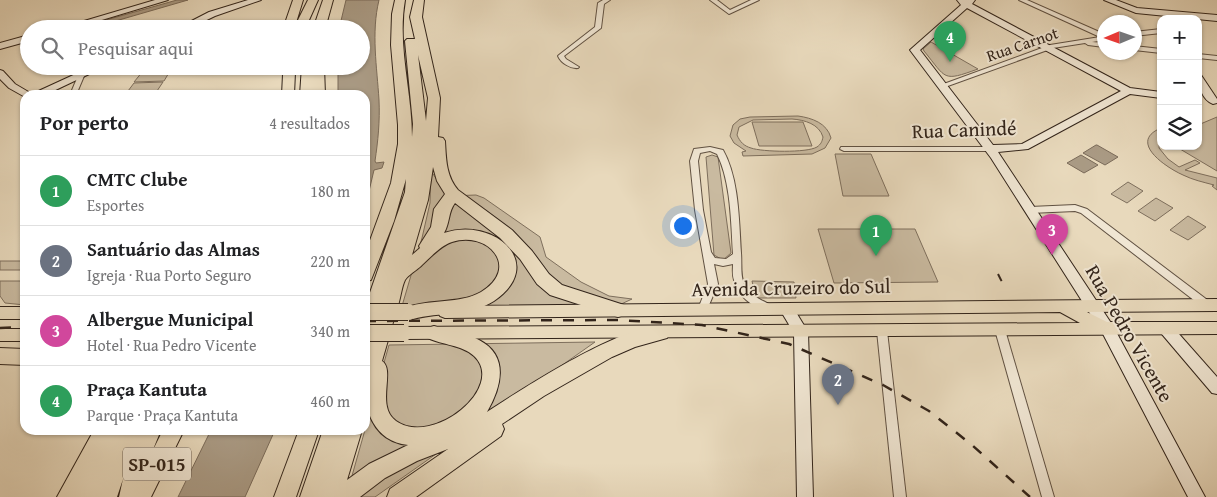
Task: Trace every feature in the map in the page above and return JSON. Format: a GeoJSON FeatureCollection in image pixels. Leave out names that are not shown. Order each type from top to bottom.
{"type":"FeatureCollection","features":[{"type":"Feature","properties":{"kind":"highway"},"geometry":{"type":"LineString","coordinates":[[290,20],[298,0]]}},
{"type":"Feature","properties":{"kind":"highway"},"geometry":{"type":"LineString","coordinates":[[294,20],[303,0]]}},
{"type":"Feature","properties":{"kind":"highway"},"geometry":{"type":"LineString","coordinates":[[303,20],[313,0]]}},
{"type":"Feature","properties":{"kind":"highway"},"geometry":{"type":"LineString","coordinates":[[313,20],[320,0]]}},
{"type":"Feature","properties":{"kind":"highway"},"geometry":{"type":"LineString","coordinates":[[322,20],[328,0]]}},
{"type":"Feature","properties":{"kind":"highway"},"geometry":{"type":"LineString","coordinates":[[370,262],[401,168],[405,127],[396,20],[400,0]]}},
{"type":"Feature","properties":{"kind":"highway"},"geometry":{"type":"LineString","coordinates":[[370,372],[420,200],[427,124],[408,19],[409,0]]}},
{"type":"Feature","properties":{"kind":"highway"},"geometry":{"type":"LineString","coordinates":[[370,318],[412,192],[434,98],[416,17],[419,0]]}},
{"type":"Feature","properties":{"kind":"highway"},"geometry":{"type":"LineString","coordinates":[[305,15],[308,20]]}},
{"type":"Feature","properties":{"kind":"highway"},"geometry":{"type":"LineString","coordinates":[[281,90],[285,75]]}},
{"type":"Feature","properties":{"kind":"highway"},"geometry":{"type":"LineString","coordinates":[[288,90],[289,75]]}},
{"type":"Feature","properties":{"kind":"highway"},"geometry":{"type":"LineString","coordinates":[[289,75],[294,90]]}},
{"type":"Feature","properties":{"kind":"highway"},"geometry":{"type":"LineString","coordinates":[[302,75],[302,81],[306,90]]}},
{"type":"Feature","properties":{"kind":"highway"},"geometry":{"type":"LineString","coordinates":[[306,90],[307,75]]}},
{"type":"Feature","properties":{"kind":"highway"},"geometry":{"type":"LineString","coordinates":[[318,75],[319,90]]}},
{"type":"Feature","properties":{"kind":"highway"},"geometry":{"type":"LineString","coordinates":[[427,124],[438,137],[439,169],[442,179],[453,194],[511,238],[550,286],[564,294],[618,310]]}},
{"type":"Feature","properties":{"kind":"highway"},"geometry":{"type":"LineString","coordinates":[[420,259],[439,228],[442,209],[453,194]]}},
{"type":"Feature","properties":{"kind":"highway"},"geometry":{"type":"LineString","coordinates":[[400,274],[440,241],[465,233],[477,234],[494,241],[505,251],[509,263],[505,278],[497,290],[487,298],[411,312]]}},
{"type":"Feature","properties":{"kind":"highway"},"geometry":{"type":"LineString","coordinates":[[377,350],[379,355],[377,409],[383,422],[401,435],[429,436],[446,431],[463,422],[476,411],[488,396],[492,381],[490,367],[480,350],[473,344],[442,338],[434,333]]}},
{"type":"Feature","properties":{"kind":"highway"},"geometry":{"type":"LineString","coordinates":[[346,497],[353,489],[377,471],[410,454],[468,433],[537,390],[619,346],[661,333]]}},
{"type":"Feature","properties":{"kind":"highway"},"geometry":{"type":"LineString","coordinates":[[0,356],[20,357]]}},
{"type":"Feature","properties":{"kind":"highway"},"geometry":{"type":"LineString","coordinates":[[398,497],[506,421],[568,374]]}},
{"type":"Feature","properties":{"kind":"highway"},"geometry":{"type":"LineString","coordinates":[[74,495],[73,474],[90,435]]}},
{"type":"Feature","properties":{"kind":"highway"},"geometry":{"type":"LineString","coordinates":[[74,495],[103,435]]}},
{"type":"Feature","properties":{"kind":"highway"},"geometry":{"type":"LineString","coordinates":[[74,495],[116,435]]}},
{"type":"Feature","properties":{"kind":"highway"},"geometry":{"type":"LineString","coordinates":[[106,497],[114,475],[134,435]]}},
{"type":"Feature","properties":{"kind":"highway"},"geometry":{"type":"LineString","coordinates":[[130,497],[138,460],[150,435]]}},
{"type":"Feature","properties":{"kind":"highway","name":"SP-015"},"geometry":{"type":"LineString","coordinates":[[140,497],[171,435]]}},
{"type":"Feature","properties":{"kind":"highway"},"geometry":{"type":"LineString","coordinates":[[285,497],[307,435]]}},
{"type":"Feature","properties":{"kind":"highway"},"geometry":{"type":"LineString","coordinates":[[295,497],[314,435]]}},
{"type":"Feature","properties":{"kind":"highway"},"geometry":{"type":"LineString","coordinates":[[311,497],[331,435]]}},
{"type":"Feature","properties":{"kind":"highway"},"geometry":{"type":"LineString","coordinates":[[331,497],[350,435]]}},
{"type":"Feature","properties":{"kind":"main road","name":"Avenida Cruzeiro do Sul"},"geometry":{"type":"LineString","coordinates":[[370,312],[1212,305]]}},
{"type":"Feature","properties":{"kind":"main road"},"geometry":{"type":"LineString","coordinates":[[1062,306],[1108,330]]}},
{"type":"Feature","properties":{"kind":"main road"},"geometry":{"type":"LineString","coordinates":[[1126,330],[1120,322],[1120,316],[1164,312],[1170,306]]}},
{"type":"Feature","properties":{"kind":"main road"},"geometry":{"type":"LineString","coordinates":[[916,331],[932,326],[938,316],[936,307]]}},
{"type":"Feature","properties":{"kind":"main road"},"geometry":{"type":"LineString","coordinates":[[0,313],[20,313]]}},
{"type":"Feature","properties":{"kind":"main road"},"geometry":{"type":"LineString","coordinates":[[370,333],[661,333],[1217,328]]}},
{"type":"Feature","properties":{"kind":"main road"},"geometry":{"type":"LineString","coordinates":[[0,335],[20,335]]}},
{"type":"Feature","properties":{"kind":"street"},"geometry":{"type":"LineString","coordinates":[[93,20],[164,0]]}},
{"type":"Feature","properties":{"kind":"street"},"geometry":{"type":"LineString","coordinates":[[199,20],[257,0]]}},
{"type":"Feature","properties":{"kind":"street"},"geometry":{"type":"LineString","coordinates":[[576,67],[560,58],[598,28],[605,0]]}},
{"type":"Feature","properties":{"kind":"street"},"geometry":{"type":"LineString","coordinates":[[713,0],[729,12],[756,0]]}},
{"type":"Feature","properties":{"kind":"street"},"geometry":{"type":"LineString","coordinates":[[1022,0],[1097,34]]}},
{"type":"Feature","properties":{"kind":"street"},"geometry":{"type":"LineString","coordinates":[[1108,0],[1159,15]]}},
{"type":"Feature","properties":{"kind":"street"},"geometry":{"type":"LineString","coordinates":[[1150,0],[1159,15]]}},
{"type":"Feature","properties":{"kind":"street"},"geometry":{"type":"LineString","coordinates":[[965,1],[1046,48],[1128,91],[1157,95]]}},
{"type":"Feature","properties":{"kind":"street","name":"Rua Pedro Vicente"},"geometry":{"type":"LineString","coordinates":[[965,1],[916,48],[916,51],[990,149],[1108,330],[1197,497]]}},
{"type":"Feature","properties":{"kind":"street"},"geometry":{"type":"LineString","coordinates":[[1202,17],[1217,18]]}},
{"type":"Feature","properties":{"kind":"street"},"geometry":{"type":"LineString","coordinates":[[1142,33],[1157,31]]}},
{"type":"Feature","properties":{"kind":"street","name":"Rua Carnot"},"geometry":{"type":"LineString","coordinates":[[943,86],[1046,48],[1097,38]]}},
{"type":"Feature","properties":{"kind":"street"},"geometry":{"type":"LineString","coordinates":[[0,46],[20,40]]}},
{"type":"Feature","properties":{"kind":"street","name":"Rua Carnot"},"geometry":{"type":"LineString","coordinates":[[1073,42],[1097,44]]}},
{"type":"Feature","properties":{"kind":"street"},"geometry":{"type":"LineString","coordinates":[[1142,49],[1157,51]]}},
{"type":"Feature","properties":{"kind":"street"},"geometry":{"type":"LineString","coordinates":[[1202,56],[1217,58]]}},
{"type":"Feature","properties":{"kind":"street"},"geometry":{"type":"LineString","coordinates":[[0,72],[12,86],[20,90]]}},
{"type":"Feature","properties":{"kind":"street"},"geometry":{"type":"LineString","coordinates":[[49,90],[81,76]]}},
{"type":"Feature","properties":{"kind":"street"},"geometry":{"type":"LineString","coordinates":[[75,90],[81,76]]}},
{"type":"Feature","properties":{"kind":"street"},"geometry":{"type":"LineString","coordinates":[[1202,83],[1215,101]]}},
{"type":"Feature","properties":{"kind":"street","name":"Rua Canindé"},"geometry":{"type":"LineString","coordinates":[[844,150],[1024,147],[1128,91]]}},
{"type":"Feature","properties":{"kind":"street"},"geometry":{"type":"LineString","coordinates":[[1202,99],[1215,101]]}},
{"type":"Feature","properties":{"kind":"street"},"geometry":{"type":"LineString","coordinates":[[703,310],[713,284],[699,210],[694,161],[697,151],[710,149],[720,152],[725,162],[734,213],[737,254],[736,273],[742,290],[748,297],[768,308]]}},
{"type":"Feature","properties":{"kind":"street"},"geometry":{"type":"LineString","coordinates":[[1030,210],[1075,208],[1084,211],[1212,305]]}},
{"type":"Feature","properties":{"kind":"street"},"geometry":{"type":"LineString","coordinates":[[707,252],[712,260],[726,263],[731,261],[737,254]]}},
{"type":"Feature","properties":{"kind":"street"},"geometry":{"type":"LineString","coordinates":[[786,308],[801,332],[805,497]]}},
{"type":"Feature","properties":{"kind":"street"},"geometry":{"type":"LineString","coordinates":[[1166,329],[1217,388]]}},
{"type":"Feature","properties":{"kind":"street"},"geometry":{"type":"LineString","coordinates":[[1000,330],[1048,497]]}},
{"type":"Feature","properties":{"kind":"street"},"geometry":{"type":"LineString","coordinates":[[882,331],[900,497]]}},
{"type":"Feature","properties":{"kind":"shaded area"},"geometry":{"type":"Polygon","coordinates":[[[177,0],[188,0],[119,20],[106,20],[177,0]]]}},
{"type":"Feature","properties":{"kind":"shaded area"},"geometry":{"type":"Polygon","coordinates":[[[346,0],[379,0],[375,25],[379,108],[375,161],[376,163],[384,162],[382,168],[374,170],[370,187],[370,90],[338,90],[338,75],[370,75],[370,20],[341,20],[346,0]]]}},
{"type":"Feature","properties":{"kind":"shaded area"},"geometry":{"type":"Polygon","coordinates":[[[931,42],[978,69],[958,76],[946,75],[923,49],[931,42]]]}},
{"type":"Feature","properties":{"kind":"shaded area"},"geometry":{"type":"Polygon","coordinates":[[[140,75],[168,75],[164,81],[134,82],[140,75]]]}},
{"type":"Feature","properties":{"kind":"shaded area"},"geometry":{"type":"Polygon","coordinates":[[[163,82],[158,90],[129,90],[134,83],[163,82]]]}},
{"type":"Feature","properties":{"kind":"shaded area"},"geometry":{"type":"Polygon","coordinates":[[[798,116],[809,118],[822,125],[831,138],[825,148],[812,154],[743,156],[742,152],[746,151],[734,143],[730,136],[733,125],[740,119],[798,116]],[[753,120],[739,127],[737,135],[744,145],[757,149],[795,151],[817,147],[823,137],[821,133],[815,126],[797,120],[753,120]]]}},
{"type":"Feature","properties":{"kind":"shaded area"},"geometry":{"type":"Polygon","coordinates":[[[1217,117],[1217,171],[1182,150],[1202,150],[1202,123],[1217,117]]]}},
{"type":"Feature","properties":{"kind":"shaded area"},"geometry":{"type":"Polygon","coordinates":[[[752,122],[803,122],[812,146],[759,146],[752,122]]]}},
{"type":"Feature","properties":{"kind":"shaded area"},"geometry":{"type":"Polygon","coordinates":[[[1157,131],[1157,150],[1161,150],[1168,159],[1179,167],[1195,160],[1200,163],[1185,170],[1217,178],[1217,190],[1212,186],[1214,185],[1176,172],[1160,161],[1149,147],[1148,140],[1157,131]]]}},
{"type":"Feature","properties":{"kind":"shaded area"},"geometry":{"type":"Polygon","coordinates":[[[1096,145],[1118,157],[1105,165],[1083,153],[1096,145]]]}},
{"type":"Feature","properties":{"kind":"shaded area"},"geometry":{"type":"Polygon","coordinates":[[[835,154],[871,154],[889,196],[843,196],[835,154]]]}},
{"type":"Feature","properties":{"kind":"shaded area"},"geometry":{"type":"Polygon","coordinates":[[[712,155],[718,157],[731,253],[723,260],[714,255],[706,157],[712,155]]]}},
{"type":"Feature","properties":{"kind":"shaded area"},"geometry":{"type":"Polygon","coordinates":[[[1081,155],[1098,165],[1084,173],[1067,163],[1081,155]]]}},
{"type":"Feature","properties":{"kind":"shaded area"},"geometry":{"type":"Polygon","coordinates":[[[431,171],[448,196],[476,195],[484,198],[540,237],[546,257],[581,282],[609,296],[632,299],[617,306],[402,306],[430,203],[431,171]]]}},
{"type":"Feature","properties":{"kind":"shaded area"},"geometry":{"type":"Polygon","coordinates":[[[1128,182],[1143,191],[1127,203],[1111,194],[1128,182]]]}},
{"type":"Feature","properties":{"kind":"shaded area"},"geometry":{"type":"Polygon","coordinates":[[[1156,198],[1173,208],[1155,221],[1138,211],[1156,198]]]}},
{"type":"Feature","properties":{"kind":"shaded area"},"geometry":{"type":"Polygon","coordinates":[[[1188,216],[1206,227],[1188,240],[1170,230],[1188,216]]]}},
{"type":"Feature","properties":{"kind":"shaded area"},"geometry":{"type":"Polygon","coordinates":[[[818,229],[915,229],[938,282],[834,283],[818,229]]]}},
{"type":"Feature","properties":{"kind":"shaded area"},"geometry":{"type":"Polygon","coordinates":[[[0,261],[20,261],[20,270],[0,270],[0,261]]]}},
{"type":"Feature","properties":{"kind":"shaded area"},"geometry":{"type":"Polygon","coordinates":[[[0,281],[20,281],[20,304],[5,303],[0,296],[0,281]]]}},
{"type":"Feature","properties":{"kind":"shaded area"},"geometry":{"type":"Polygon","coordinates":[[[752,281],[794,282],[796,298],[756,298],[752,281]]]}},
{"type":"Feature","properties":{"kind":"shaded area"},"geometry":{"type":"Polygon","coordinates":[[[595,342],[375,497],[346,497],[364,435],[370,435],[370,412],[389,345],[595,342]]]}},
{"type":"Feature","properties":{"kind":"shaded area"},"geometry":{"type":"Polygon","coordinates":[[[209,435],[273,435],[245,497],[178,497],[209,435]]]}},
{"type":"Feature","properties":{"kind":"railway"},"geometry":{"type":"LineString","coordinates":[[998,274],[1003,284]]}},
{"type":"Feature","properties":{"kind":"railway"},"geometry":{"type":"LineString","coordinates":[[370,321],[618,320],[702,325],[789,344],[883,385],[929,411],[972,445],[1030,497]]}},
{"type":"Feature","properties":{"kind":"railway"},"geometry":{"type":"LineString","coordinates":[[0,328],[20,327]]}},
{"type":"Feature","properties":{"kind":"place","name":"Praça Kantuta"},"geometry":{"type":"Point","coordinates":[950,62]}},
{"type":"Feature","properties":{"kind":"place","name":"Albergue Municipal"},"geometry":{"type":"Point","coordinates":[1052,255]}},
{"type":"Feature","properties":{"kind":"place","name":"CMTC Clube"},"geometry":{"type":"Point","coordinates":[876,256]}},
{"type":"Feature","properties":{"kind":"place","name":"Santuário das Almas"},"geometry":{"type":"Point","coordinates":[838,405]}}]}
